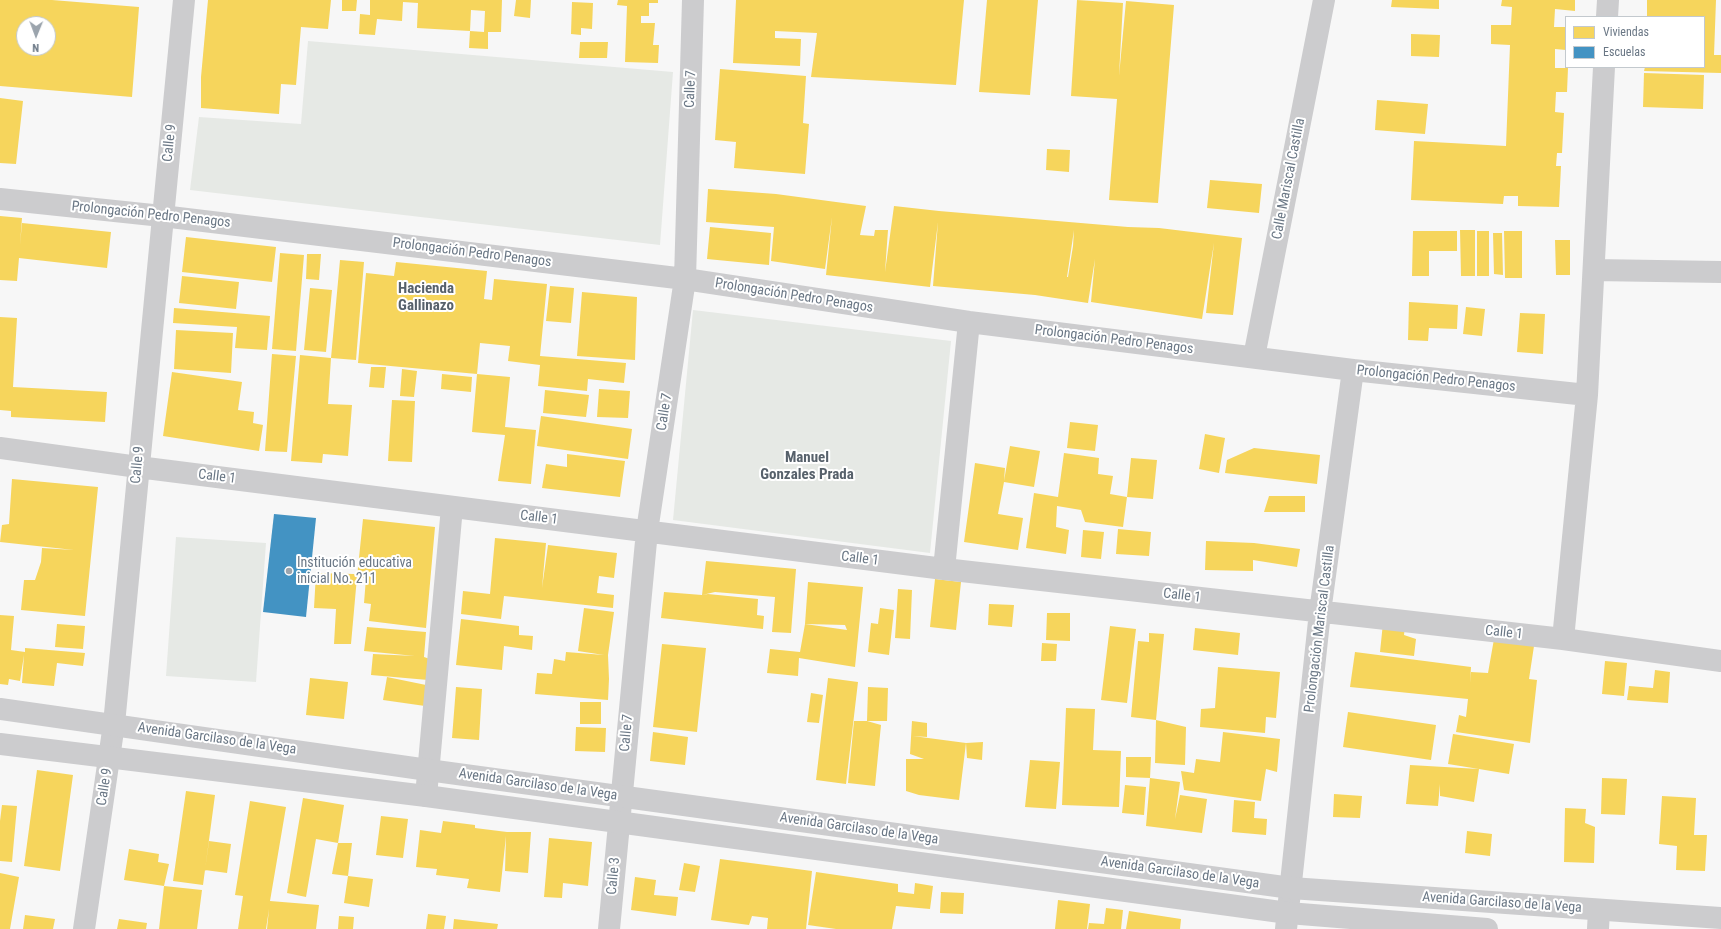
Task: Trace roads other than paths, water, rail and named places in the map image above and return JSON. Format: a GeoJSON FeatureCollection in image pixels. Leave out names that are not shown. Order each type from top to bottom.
{"type":"FeatureCollection","features":[{"type":"Feature","properties":{"kind":"street","name":"Calle 9"},"geometry":{"type":"LineString","coordinates":[[84,929],[114,724],[184,0]]}},
{"type":"Feature","properties":{"kind":"street","name":"Calle 7"},"geometry":{"type":"LineString","coordinates":[[619,822],[647,532],[685,279],[694,0]]}},
{"type":"Feature","properties":{"kind":"street"},"geometry":{"type":"LineString","coordinates":[[1607,16],[1608,0]]}},
{"type":"Feature","properties":{"kind":"street","name":"Calle Mariscal Castilla"},"geometry":{"type":"LineString","coordinates":[[1254,357],[1318,1]]}},
{"type":"Feature","properties":{"kind":"street"},"geometry":{"type":"LineString","coordinates":[[1563,639],[1587,395],[1604,68]]}},
{"type":"Feature","properties":{"kind":"street","name":"Prolongación Pedro Penagos"},"geometry":{"type":"LineString","coordinates":[[0,199],[162,216],[685,279],[969,322],[1353,370],[1587,395]]}},
{"type":"Feature","properties":{"kind":"street"},"geometry":{"type":"LineString","coordinates":[[1594,270],[1721,272]]}},
{"type":"Feature","properties":{"kind":"street"},"geometry":{"type":"LineString","coordinates":[[944,569],[969,322]]}},
{"type":"Feature","properties":{"kind":"street","name":"Prolongación Mariscal Castilla"},"geometry":{"type":"LineString","coordinates":[[1287,921],[1320,612],[1353,370]]}},
{"type":"Feature","properties":{"kind":"street","name":"Calle 1"},"geometry":{"type":"LineString","coordinates":[[0,448],[138,467],[944,569],[1563,639],[1721,661]]}},
{"type":"Feature","properties":{"kind":"street"},"geometry":{"type":"LineString","coordinates":[[426,796],[452,507]]}},
{"type":"Feature","properties":{"kind":"street","name":"Avenida Garcilaso de la Vega"},"geometry":{"type":"LineString","coordinates":[[0,709],[114,724],[428,770],[1291,888],[1598,919],[1721,918]]}},
{"type":"Feature","properties":{"kind":"street","name":"Avenida Garcilaso de la Vega"},"geometry":{"type":"LineString","coordinates":[[0,744],[426,796],[619,822],[1287,921],[1487,929]]}},
{"type":"Feature","properties":{"kind":"street","name":"Calle 3"},"geometry":{"type":"LineString","coordinates":[[609,929],[619,822]]}},
{"type":"Feature","properties":{"kind":"place","name":"Institución educativa inicial No. 211"},"geometry":{"type":"Point","coordinates":[289,571]}},
{"type":"Feature","properties":{"kind":"district","name":"Hacienda Gallinazo"},"geometry":{"type":"Point","coordinates":[426,298]}},
{"type":"Feature","properties":{"kind":"district","name":"Manuel Gonzales Prada"},"geometry":{"type":"Point","coordinates":[807,466]}}]}
